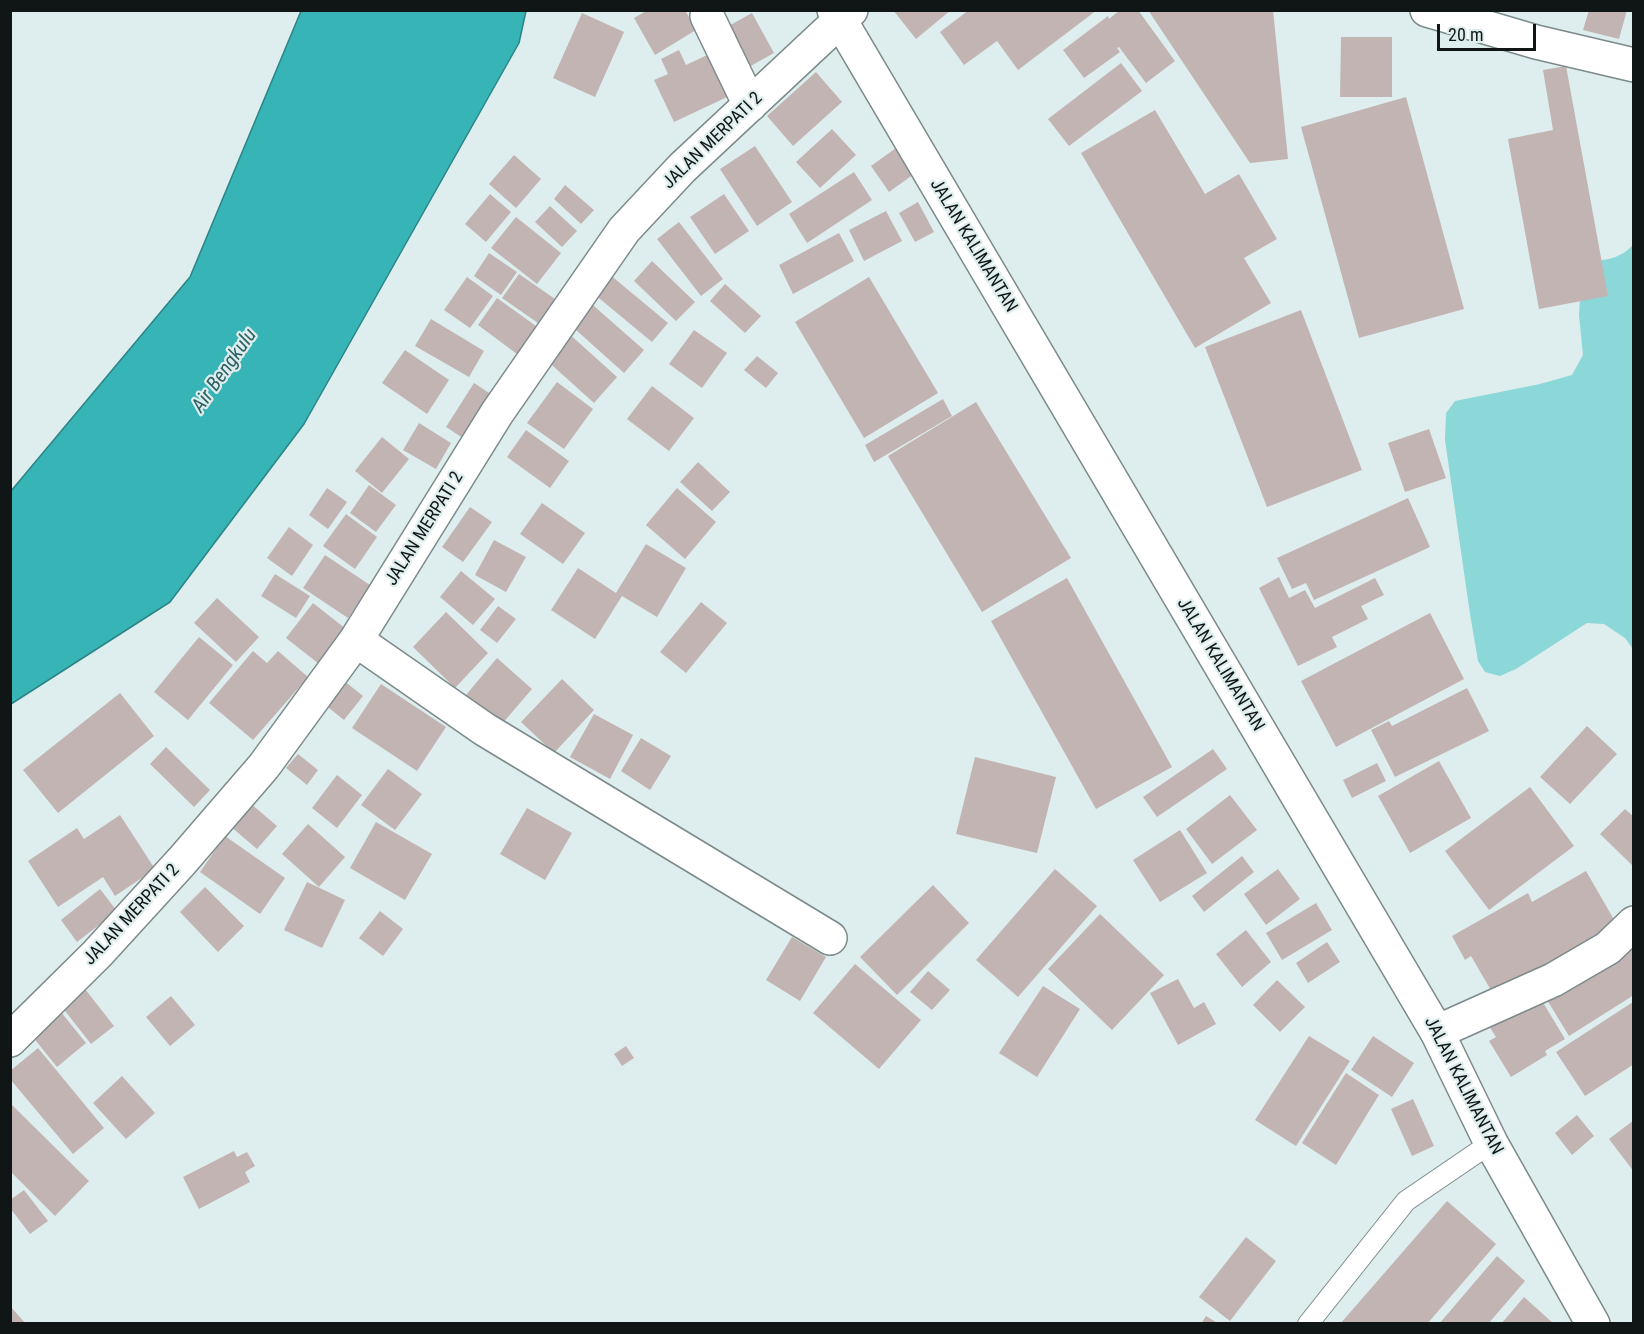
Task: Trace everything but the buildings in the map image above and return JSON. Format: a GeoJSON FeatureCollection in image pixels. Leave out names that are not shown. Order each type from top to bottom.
{"type":"FeatureCollection","features":[{"type":"Feature","properties":{"kind":"street"},"geometry":{"type":"LineString","coordinates":[[1427,10],[1536,42],[1634,65]]}},
{"type":"Feature","properties":{"kind":"street","name":"JALAN MERPATI 2"},"geometry":{"type":"LineString","coordinates":[[10,1040],[98,954],[264,766],[356,640],[497,413],[624,230],[682,168],[750,105],[838,13]]}},
{"type":"Feature","properties":{"kind":"street","name":"JALAN KALIMANTAN"},"geometry":{"type":"LineString","coordinates":[[838,13],[1437,1032],[1491,1143],[1588,1321]]}},
{"type":"Feature","properties":{"kind":"street"},"geometry":{"type":"LineString","coordinates":[[707,16],[750,105]]}},
{"type":"Feature","properties":{"kind":"street"},"geometry":{"type":"LineString","coordinates":[[356,640],[484,729],[830,938]]}},
{"type":"Feature","properties":{"kind":"street"},"geometry":{"type":"LineString","coordinates":[[1437,1032],[1553,980],[1608,948],[1634,924]]}},
{"type":"Feature","properties":{"kind":"lane"},"geometry":{"type":"LineString","coordinates":[[1308,1323],[1406,1201],[1491,1143]]}},
{"type":"Feature","properties":{"kind":"shaded area"},"geometry":{"type":"Polygon","coordinates":[[[1633,245],[1633,649],[1625,638],[1604,624],[1587,623],[1516,669],[1500,676],[1485,672],[1478,661],[1470,614],[1445,440],[1446,413],[1455,401],[1540,384],[1572,375],[1583,355],[1579,315],[1581,281],[1593,261],[1615,257],[1633,245]]]}},
{"type":"Feature","properties":{"kind":"water","name":"Air Bengkulu"},"geometry":{"type":"Polygon","coordinates":[[[301,11],[526,11],[519,43],[304,424],[170,602],[11,704],[11,491],[190,277],[301,11]]]}}]}
